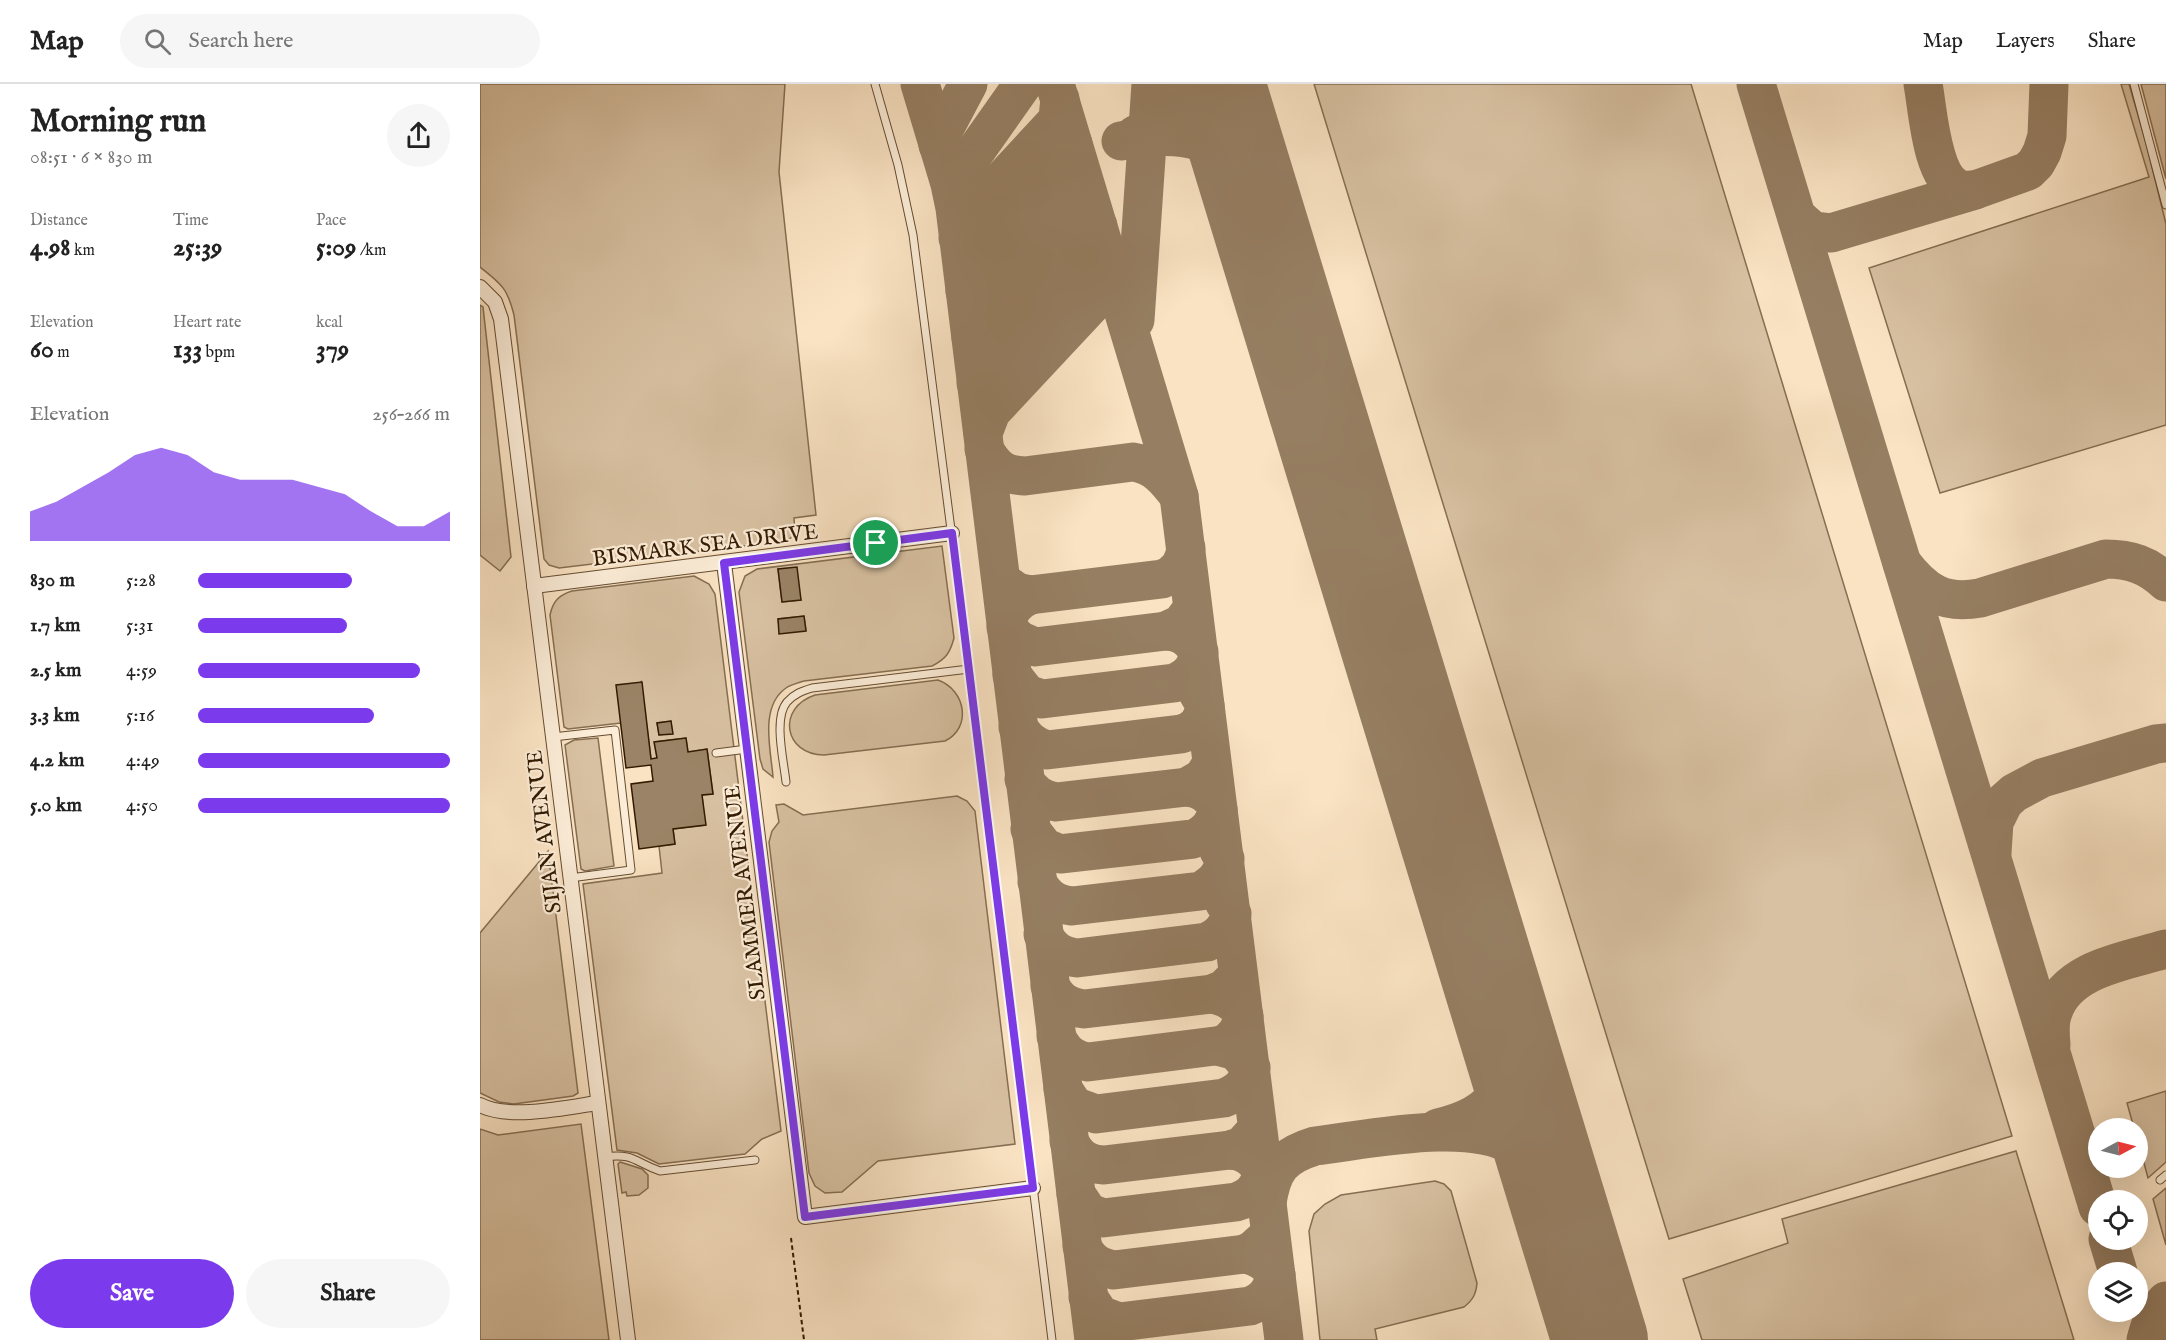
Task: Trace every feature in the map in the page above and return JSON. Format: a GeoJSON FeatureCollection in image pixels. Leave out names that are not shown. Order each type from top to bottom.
{"type":"FeatureCollection","features":[{"type":"Feature","properties":{"kind":"street","name":"SIJAN AVENUE"},"geometry":{"type":"LineString","coordinates":[[480,287],[495,302],[501,319],[628,1340]]}},
{"type":"Feature","properties":{"kind":"street","name":"BISMARK SEA DRIVE"},"geometry":{"type":"LineString","coordinates":[[534,586],[952,533]]}},
{"type":"Feature","properties":{"kind":"street","name":"SLAMMER AVENUE"},"geometry":{"type":"LineString","coordinates":[[724,563],[805,1217],[1033,1188]]}},
{"type":"Feature","properties":{"kind":"street"},"geometry":{"type":"LineString","coordinates":[[480,1105],[490,1110],[515,1113],[597,1103]]}},
{"type":"Feature","properties":{"kind":"lane"},"geometry":{"type":"LineString","coordinates":[[875,84],[909,212],[952,533],[1052,1340]]}},
{"type":"Feature","properties":{"kind":"lane"},"geometry":{"type":"LineString","coordinates":[[2134,84],[2166,205]]}},
{"type":"Feature","properties":{"kind":"lane"},"geometry":{"type":"LineString","coordinates":[[786,782],[780,723],[785,704],[796,693],[812,688],[969,669]]}},
{"type":"Feature","properties":{"kind":"lane"},"geometry":{"type":"LineString","coordinates":[[553,737],[615,730],[631,870],[570,878]]}},
{"type":"Feature","properties":{"kind":"lane"},"geometry":{"type":"LineString","coordinates":[[716,753],[747,749]]}},
{"type":"Feature","properties":{"kind":"lane"},"geometry":{"type":"LineString","coordinates":[[604,1157],[623,1155],[660,1171],[755,1160]]}},
{"type":"Feature","properties":{"kind":"path"},"geometry":{"type":"LineString","coordinates":[[791,1238],[804,1340]]}},
{"type":"Feature","properties":{"kind":"shaded area"},"geometry":{"type":"Polygon","coordinates":[[[480,84],[785,84],[779,172],[816,515],[794,518],[795,535],[786,541],[559,568],[549,565],[544,559],[514,315],[509,298],[502,287],[480,267],[480,84]]]}},
{"type":"Feature","properties":{"kind":"shaded area"},"geometry":{"type":"Polygon","coordinates":[[[1314,84],[1691,84],[2012,1136],[1669,1239],[1314,84]]]}},
{"type":"Feature","properties":{"kind":"shaded area"},"geometry":{"type":"Polygon","coordinates":[[[2121,84],[2129,84],[2166,224],[2166,425],[1940,493],[1869,268],[2149,177],[2121,84]]]}},
{"type":"Feature","properties":{"kind":"shaded area"},"geometry":{"type":"Polygon","coordinates":[[[2141,84],[2166,84],[2166,179],[2141,84]]]}},
{"type":"Feature","properties":{"kind":"shaded area"},"geometry":{"type":"Polygon","coordinates":[[[480,305],[483,307],[511,557],[500,571],[480,555],[480,305]]]}},
{"type":"Feature","properties":{"kind":"shaded area"},"geometry":{"type":"Polygon","coordinates":[[[942,546],[954,638],[951,648],[941,661],[932,666],[804,681],[786,688],[772,706],[769,717],[773,777],[763,769],[760,759],[739,592],[745,576],[757,569],[942,546]],[[778,570],[782,602],[801,600],[778,570]],[[804,616],[778,619],[780,633],[806,630],[804,616]]]}},
{"type":"Feature","properties":{"kind":"shaded area"},"geometry":{"type":"Polygon","coordinates":[[[694,576],[709,584],[715,594],[781,1131],[762,1139],[745,1154],[659,1164],[637,1153],[617,1150],[583,884],[662,873],[659,846],[675,844],[673,829],[705,825],[702,795],[713,794],[707,749],[688,752],[686,738],[655,742],[657,758],[651,759],[641,682],[621,723],[568,729],[564,727],[550,615],[557,599],[572,591],[694,576]],[[671,721],[657,723],[659,735],[672,733],[671,721]]]}},
{"type":"Feature","properties":{"kind":"shaded area"},"geometry":{"type":"Polygon","coordinates":[[[938,680],[955,692],[962,709],[959,727],[954,735],[945,741],[824,755],[811,753],[800,747],[793,739],[790,720],[794,710],[803,701],[815,695],[938,680]]]}},
{"type":"Feature","properties":{"kind":"shaded area"},"geometry":{"type":"Polygon","coordinates":[[[598,738],[614,866],[585,871],[581,869],[565,745],[574,740],[598,738]]]}},
{"type":"Feature","properties":{"kind":"shaded area"},"geometry":{"type":"Polygon","coordinates":[[[957,796],[967,801],[975,811],[1015,1144],[878,1161],[842,1192],[825,1193],[815,1186],[809,1173],[769,842],[772,831],[779,822],[776,805],[784,804],[803,815],[957,796]]]}},
{"type":"Feature","properties":{"kind":"shaded area"},"geometry":{"type":"Polygon","coordinates":[[[548,851],[578,1093],[573,1096],[514,1104],[499,1102],[480,1093],[480,933],[548,851]]]}},
{"type":"Feature","properties":{"kind":"shaded area"},"geometry":{"type":"Polygon","coordinates":[[[2166,1091],[2166,1162],[2148,1178],[2148,1118],[2131,1118],[2127,1103],[2166,1091]]]}},
{"type":"Feature","properties":{"kind":"shaded area"},"geometry":{"type":"Polygon","coordinates":[[[581,1124],[609,1340],[480,1340],[480,1129],[498,1135],[581,1124]]]}},
{"type":"Feature","properties":{"kind":"shaded area"},"geometry":{"type":"Polygon","coordinates":[[[2016,1151],[2074,1340],[1702,1340],[1683,1279],[1788,1243],[1782,1219],[2016,1151]]]}},
{"type":"Feature","properties":{"kind":"shaded area"},"geometry":{"type":"Polygon","coordinates":[[[620,1162],[642,1169],[648,1175],[648,1188],[639,1195],[627,1196],[626,1192],[622,1193],[618,1164],[620,1162]]]}},
{"type":"Feature","properties":{"kind":"shaded area"},"geometry":{"type":"Polygon","coordinates":[[[1435,1181],[1444,1184],[1451,1191],[1477,1283],[1472,1299],[1464,1307],[1375,1329],[1377,1340],[1320,1340],[1309,1231],[1314,1214],[1325,1204],[1341,1195],[1435,1181]]]}},
{"type":"Feature","properties":{"kind":"shaded area"},"geometry":{"type":"Polygon","coordinates":[[[2166,1188],[2166,1245],[2153,1199],[2166,1188]]]}},
{"type":"Feature","properties":{"kind":"building"},"geometry":{"type":"Polygon","coordinates":[[[797,567],[801,600],[782,602],[778,569],[797,567]]]}},
{"type":"Feature","properties":{"kind":"building"},"geometry":{"type":"Polygon","coordinates":[[[804,616],[806,631],[779,634],[778,619],[804,616]]]}},
{"type":"Feature","properties":{"kind":"building"},"geometry":{"type":"Polygon","coordinates":[[[642,682],[651,759],[657,758],[654,742],[686,738],[688,752],[707,749],[713,794],[702,795],[706,825],[673,829],[675,844],[639,849],[631,784],[653,781],[651,765],[626,768],[616,685],[642,682]]]}},
{"type":"Feature","properties":{"kind":"building"},"geometry":{"type":"Polygon","coordinates":[[[671,721],[673,734],[659,735],[657,723],[671,721]]]}},
{"type":"Feature","properties":{"kind":"taxiway"},"geometry":{"type":"LineString","coordinates":[[920,84],[955,208],[1094,1340]]}},
{"type":"Feature","properties":{"kind":"taxiway"},"geometry":{"type":"LineString","coordinates":[[938,145],[968,84]]}},
{"type":"Feature","properties":{"kind":"taxiway"},"geometry":{"type":"LineString","coordinates":[[953,195],[956,179],[1023,84]]}},
{"type":"Feature","properties":{"kind":"taxiway"},"geometry":{"type":"LineString","coordinates":[[1055,84],[1179,496],[1284,1340]]}},
{"type":"Feature","properties":{"kind":"taxiway"},"geometry":{"type":"LineString","coordinates":[[1135,320],[1151,84]]}},
{"type":"Feature","properties":{"kind":"taxiway"},"geometry":{"type":"LineString","coordinates":[[1135,135],[1152,126],[1166,114],[1178,101],[1187,84]]}},
{"type":"Feature","properties":{"kind":"taxiway"},"geometry":{"type":"LineString","coordinates":[[1756,84],[2093,1190]]}},
{"type":"Feature","properties":{"kind":"taxiway"},"geometry":{"type":"LineString","coordinates":[[1923,84],[1932,141],[1941,170],[1948,181],[1957,188],[1975,190]]}},
{"type":"Feature","properties":{"kind":"taxiway"},"geometry":{"type":"LineString","coordinates":[[1797,217],[1813,231],[1831,233],[1975,190],[2028,171],[2042,152],[2047,136],[2049,84]]}},
{"type":"Feature","properties":{"kind":"taxiway"},"geometry":{"type":"LineString","coordinates":[[958,238],[965,220],[1054,124],[1058,118],[1060,99]]}},
{"type":"Feature","properties":{"kind":"taxiway"},"geometry":{"type":"LineString","coordinates":[[1121,141],[1148,137],[1177,137],[1191,139],[1216,149],[1227,158],[1236,171],[1257,216]]}},
{"type":"Feature","properties":{"kind":"taxiway"},"geometry":{"type":"LineString","coordinates":[[965,291],[968,274],[1071,161],[1073,144]]}},
{"type":"Feature","properties":{"kind":"taxiway"},"geometry":{"type":"LineString","coordinates":[[971,337],[977,316],[1084,201],[1085,185]]}},
{"type":"Feature","properties":{"kind":"taxiway"},"geometry":{"type":"LineString","coordinates":[[976,383],[984,364],[1092,249],[1098,238],[1098,226]]}},
{"type":"Feature","properties":{"kind":"taxiway"},"geometry":{"type":"LineString","coordinates":[[983,433],[991,412],[1106,289],[1110,282],[1110,267]]}},
{"type":"Feature","properties":{"kind":"taxiway"},"geometry":{"type":"LineString","coordinates":[[984,449],[1000,469],[1011,474],[1025,476],[1133,462],[1154,470],[1179,496]]}},
{"type":"Feature","properties":{"kind":"taxiway"},"geometry":{"type":"LineString","coordinates":[[1007,585],[1017,592],[1030,595],[1162,579],[1179,567],[1186,548]]}},
{"type":"Feature","properties":{"kind":"taxiway"},"geometry":{"type":"LineString","coordinates":[[1902,563],[1927,589],[1945,598],[1956,600],[1980,598],[2106,559],[2138,564],[2166,582]]}},
{"type":"Feature","properties":{"kind":"taxiway"},"geometry":{"type":"LineString","coordinates":[[1030,595],[1014,607],[1006,627],[1019,640],[1035,647],[1166,631],[1181,624],[1187,616]]}},
{"type":"Feature","properties":{"kind":"taxiway"},"geometry":{"type":"LineString","coordinates":[[1012,675],[1027,694],[1042,699],[1174,683],[1191,671],[1199,652],[1186,637],[1166,631]]}},
{"type":"Feature","properties":{"kind":"taxiway"},"geometry":{"type":"LineString","coordinates":[[1018,727],[1030,742],[1047,750],[1181,734],[1195,727],[1203,716],[1205,705],[1198,693]]}},
{"type":"Feature","properties":{"kind":"taxiway"},"geometry":{"type":"LineString","coordinates":[[1992,853],[1994,822],[2004,802],[2014,793],[2042,778],[2166,743]]}},
{"type":"Feature","properties":{"kind":"taxiway"},"geometry":{"type":"LineString","coordinates":[[1024,779],[1037,795],[1056,802],[1187,787],[1204,777],[1207,771]]}},
{"type":"Feature","properties":{"kind":"taxiway"},"geometry":{"type":"LineString","coordinates":[[1030,829],[1044,847],[1060,854],[1193,839],[1210,827],[1218,809],[1206,793],[1187,787]]}},
{"type":"Feature","properties":{"kind":"taxiway"},"geometry":{"type":"LineString","coordinates":[[1037,882],[1051,899],[1060,904],[1072,906],[1201,891],[1214,882],[1222,870],[1225,859],[1219,851]]}},
{"type":"Feature","properties":{"kind":"taxiway"},"geometry":{"type":"LineString","coordinates":[[1043,934],[1057,951],[1077,958],[1207,942],[1223,931],[1232,914],[1224,902]]}},
{"type":"Feature","properties":{"kind":"taxiway"},"geometry":{"type":"LineString","coordinates":[[2051,1045],[2050,1024],[2053,1012],[2060,997],[2071,985],[2100,968],[2166,949]]}},
{"type":"Feature","properties":{"kind":"taxiway"},"geometry":{"type":"LineString","coordinates":[[1050,986],[1064,1002],[1084,1009],[1212,994],[1224,989],[1233,980]]}},
{"type":"Feature","properties":{"kind":"taxiway"},"geometry":{"type":"LineString","coordinates":[[1056,1036],[1068,1053],[1088,1062],[1223,1045],[1236,1033],[1244,1016],[1231,1001],[1212,994]]}},
{"type":"Feature","properties":{"kind":"taxiway"},"geometry":{"type":"LineString","coordinates":[[1438,1128],[1460,1122],[1477,1113],[1490,1103],[1498,1091],[1505,1060],[1502,1019]]}},
{"type":"Feature","properties":{"kind":"taxiway"},"geometry":{"type":"LineString","coordinates":[[1063,1089],[1074,1106],[1096,1114],[1224,1098],[1242,1087],[1251,1068],[1236,1051],[1217,1046]]}},
{"type":"Feature","properties":{"kind":"taxiway"},"geometry":{"type":"LineString","coordinates":[[1267,1203],[1272,1181],[1280,1166],[1294,1154],[1304,1150],[1315,1146],[1389,1136],[1446,1132],[1472,1133],[1496,1138],[1515,1147],[1534,1164],[1558,1200]]}},
{"type":"Feature","properties":{"kind":"taxiway"},"geometry":{"type":"LineString","coordinates":[[1069,1141],[1083,1159],[1104,1165],[1230,1150],[1242,1146],[1251,1136]]}},
{"type":"Feature","properties":{"kind":"taxiway"},"geometry":{"type":"LineString","coordinates":[[1076,1194],[1088,1212],[1103,1218],[1236,1202],[1254,1191],[1263,1171],[1250,1156],[1230,1150]]}},
{"type":"Feature","properties":{"kind":"taxiway"},"geometry":{"type":"LineString","coordinates":[[1082,1246],[1095,1262],[1114,1270],[1245,1254],[1264,1240]]}},
{"type":"Feature","properties":{"kind":"taxiway"},"geometry":{"type":"LineString","coordinates":[[2111,1250],[2115,1262]]}},
{"type":"Feature","properties":{"kind":"taxiway"},"geometry":{"type":"LineString","coordinates":[[1088,1297],[1100,1315],[1119,1322],[1250,1306],[1267,1294],[1276,1275],[1263,1261],[1245,1254]]}},
{"type":"Feature","properties":{"kind":"taxiway"},"geometry":{"type":"LineString","coordinates":[[2146,1340],[2153,1319],[2166,1301]]}},
{"type":"Feature","properties":{"kind":"runway"},"geometry":{"type":"LineString","coordinates":[[1217,84],[1600,1340]]}},
{"type":"Feature","properties":{"kind":"route"},"geometry":{"type":"LineString","coordinates":[[952,533],[1033,1188],[805,1217],[724,563],[876,543],[952,533]]}}]}
